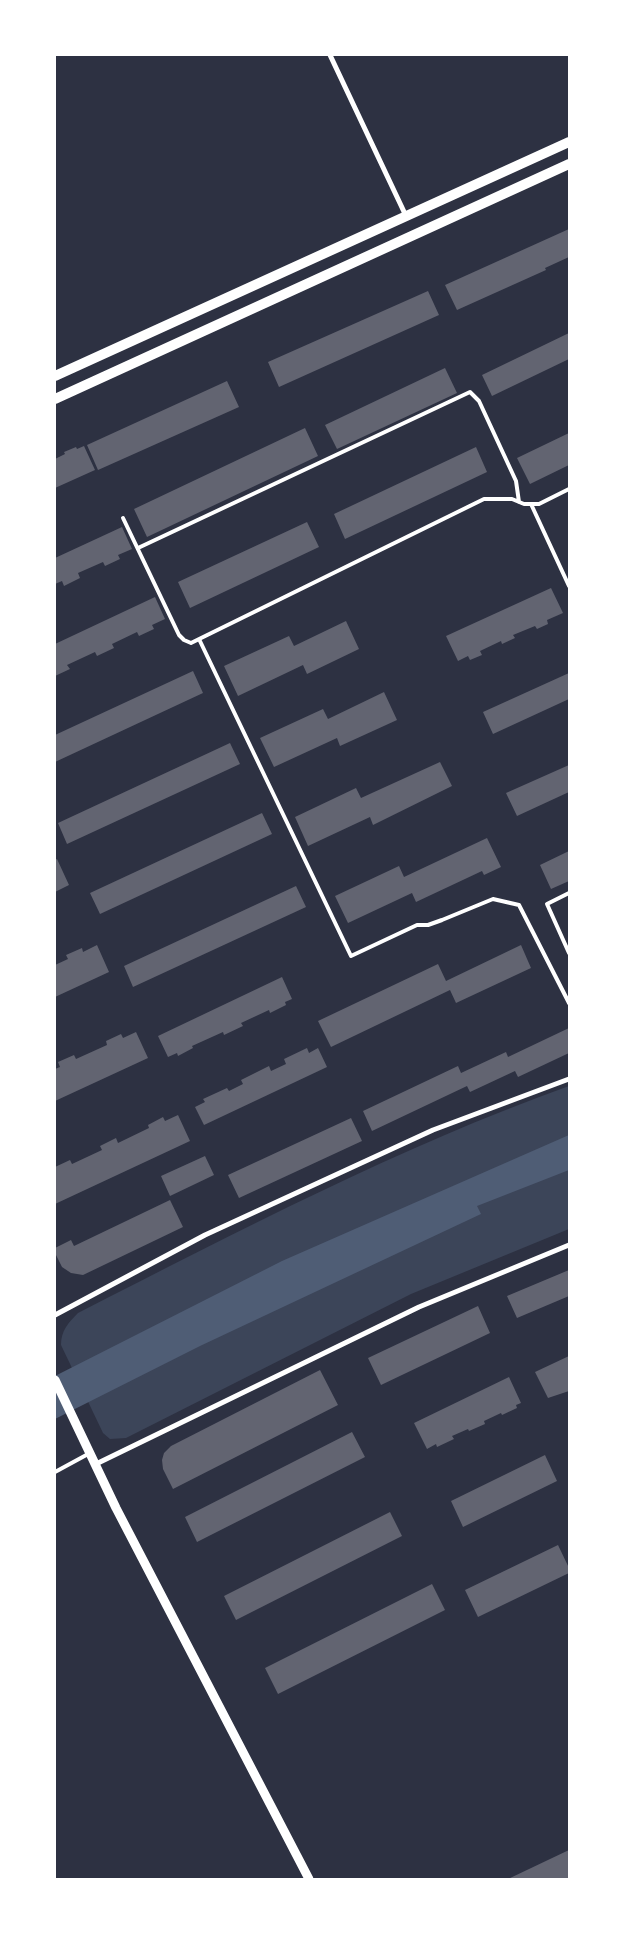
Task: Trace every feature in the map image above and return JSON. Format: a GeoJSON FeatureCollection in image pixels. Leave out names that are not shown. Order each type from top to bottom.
{"type":"FeatureCollection","features":[{"type":"Feature","properties":{"kind":"main road"},"geometry":{"type":"LineString","coordinates":[[55,376],[569,142]]}},
{"type":"Feature","properties":{"kind":"main road"},"geometry":{"type":"LineString","coordinates":[[55,399],[569,164]]}},
{"type":"Feature","properties":{"kind":"street"},"geometry":{"type":"LineString","coordinates":[[330,55],[406,216]]}},
{"type":"Feature","properties":{"kind":"street"},"geometry":{"type":"LineString","coordinates":[[55,1315],[206,1235],[433,1130],[569,1078]]}},
{"type":"Feature","properties":{"kind":"street"},"geometry":{"type":"LineString","coordinates":[[96,1464],[419,1307],[569,1245]]}},
{"type":"Feature","properties":{"kind":"street"},"geometry":{"type":"LineString","coordinates":[[55,1380],[116,1508],[310,1879]]}},
{"type":"Feature","properties":{"kind":"lane"},"geometry":{"type":"LineString","coordinates":[[138,548],[470,392],[479,401],[516,481],[519,502]]}},
{"type":"Feature","properties":{"kind":"lane"},"geometry":{"type":"LineString","coordinates":[[123,518],[179,635],[191,643],[484,499],[503,498],[539,504],[569,489]]}},
{"type":"Feature","properties":{"kind":"lane"},"geometry":{"type":"LineString","coordinates":[[531,504],[569,586]]}},
{"type":"Feature","properties":{"kind":"lane"},"geometry":{"type":"LineString","coordinates":[[199,639],[352,956],[417,924],[428,925],[493,899],[504,900],[519,904],[569,1003]]}},
{"type":"Feature","properties":{"kind":"lane"},"geometry":{"type":"LineString","coordinates":[[569,893],[547,904],[569,953]]}},
{"type":"Feature","properties":{"kind":"lane"},"geometry":{"type":"LineString","coordinates":[[55,1472],[90,1453]]}},
{"type":"Feature","properties":{"kind":"shaded area"},"geometry":{"type":"Polygon","coordinates":[[[569,1086],[569,1229],[411,1294],[126,1438],[110,1439],[103,1433],[61,1345],[62,1335],[71,1320],[78,1313],[259,1221],[381,1163],[506,1110],[569,1086]]]}},
{"type":"Feature","properties":{"kind":"shaded area"},"geometry":{"type":"Polygon","coordinates":[[[569,1135],[569,1170],[477,1206],[481,1214],[200,1346],[55,1419],[55,1376],[282,1261],[569,1135]]]}},
{"type":"Feature","properties":{"kind":"building"},"geometry":{"type":"Polygon","coordinates":[[[569,229],[569,257],[545,268],[546,270],[457,310],[445,285],[569,229]]]}},
{"type":"Feature","properties":{"kind":"building"},"geometry":{"type":"Polygon","coordinates":[[[428,291],[439,315],[279,387],[268,362],[428,291]]]}},
{"type":"Feature","properties":{"kind":"building"},"geometry":{"type":"Polygon","coordinates":[[[569,333],[569,359],[492,396],[482,375],[569,333]]]}},
{"type":"Feature","properties":{"kind":"building"},"geometry":{"type":"Polygon","coordinates":[[[445,368],[457,393],[337,449],[325,425],[445,368]]]}},
{"type":"Feature","properties":{"kind":"building"},"geometry":{"type":"Polygon","coordinates":[[[227,381],[239,407],[98,470],[87,445],[227,381]]]}},
{"type":"Feature","properties":{"kind":"building"},"geometry":{"type":"Polygon","coordinates":[[[305,428],[318,456],[147,537],[134,509],[305,428]]]}},
{"type":"Feature","properties":{"kind":"building"},"geometry":{"type":"Polygon","coordinates":[[[569,433],[569,465],[530,484],[517,458],[569,433]]]}},
{"type":"Feature","properties":{"kind":"building"},"geometry":{"type":"Polygon","coordinates":[[[84,446],[95,470],[55,488],[55,459],[65,454],[64,452],[84,446]]]}},
{"type":"Feature","properties":{"kind":"building"},"geometry":{"type":"Polygon","coordinates":[[[476,447],[487,472],[345,539],[334,514],[476,447]]]}},
{"type":"Feature","properties":{"kind":"building"},"geometry":{"type":"Polygon","coordinates":[[[307,522],[319,547],[190,608],[178,582],[307,522]]]}},
{"type":"Feature","properties":{"kind":"building"},"geometry":{"type":"Polygon","coordinates":[[[122,527],[132,549],[118,555],[120,559],[105,566],[103,562],[78,573],[80,578],[64,586],[62,581],[55,584],[55,558],[122,527]]]}},
{"type":"Feature","properties":{"kind":"building"},"geometry":{"type":"Polygon","coordinates":[[[551,588],[563,613],[547,620],[548,624],[537,629],[535,626],[513,635],[515,638],[502,644],[501,641],[480,651],[482,655],[470,660],[468,656],[458,661],[446,636],[551,588]]]}},
{"type":"Feature","properties":{"kind":"building"},"geometry":{"type":"Polygon","coordinates":[[[155,597],[165,619],[152,625],[154,629],[139,636],[137,632],[112,644],[114,648],[97,656],[95,652],[67,665],[70,669],[55,676],[55,644],[155,597]]]}},
{"type":"Feature","properties":{"kind":"building"},"geometry":{"type":"Polygon","coordinates":[[[346,621],[359,649],[307,674],[303,665],[238,696],[224,666],[289,636],[294,646],[346,621]]]}},
{"type":"Feature","properties":{"kind":"building"},"geometry":{"type":"Polygon","coordinates":[[[193,671],[203,693],[55,762],[55,735],[193,671]]]}},
{"type":"Feature","properties":{"kind":"building"},"geometry":{"type":"Polygon","coordinates":[[[569,673],[569,699],[493,734],[483,712],[569,673]]]}},
{"type":"Feature","properties":{"kind":"building"},"geometry":{"type":"Polygon","coordinates":[[[384,692],[397,720],[340,746],[337,738],[274,767],[260,738],[323,709],[328,719],[384,692]]]}},
{"type":"Feature","properties":{"kind":"building"},"geometry":{"type":"Polygon","coordinates":[[[230,743],[240,764],[67,844],[58,823],[230,743]]]}},
{"type":"Feature","properties":{"kind":"building"},"geometry":{"type":"Polygon","coordinates":[[[440,762],[452,786],[373,825],[370,817],[308,846],[295,817],[356,788],[361,798],[440,762]]]}},
{"type":"Feature","properties":{"kind":"building"},"geometry":{"type":"Polygon","coordinates":[[[569,765],[569,792],[517,816],[506,793],[569,765]]]}},
{"type":"Feature","properties":{"kind":"building"},"geometry":{"type":"Polygon","coordinates":[[[262,813],[272,834],[100,914],[90,893],[262,813]]]}},
{"type":"Feature","properties":{"kind":"building"},"geometry":{"type":"Polygon","coordinates":[[[487,838],[501,867],[484,875],[482,871],[416,902],[412,893],[348,923],[335,896],[399,866],[404,877],[487,838]]]}},
{"type":"Feature","properties":{"kind":"building"},"geometry":{"type":"Polygon","coordinates":[[[569,851],[569,881],[551,889],[540,865],[569,851]]]}},
{"type":"Feature","properties":{"kind":"building"},"geometry":{"type":"Polygon","coordinates":[[[57,859],[69,885],[55,892],[55,860],[57,859]]]}},
{"type":"Feature","properties":{"kind":"building"},"geometry":{"type":"Polygon","coordinates":[[[296,886],[306,907],[133,987],[124,966],[296,886]]]}},
{"type":"Feature","properties":{"kind":"building"},"geometry":{"type":"Polygon","coordinates":[[[97,945],[109,972],[55,997],[55,965],[68,959],[66,955],[82,948],[83,952],[97,945]]]}},
{"type":"Feature","properties":{"kind":"building"},"geometry":{"type":"Polygon","coordinates":[[[521,945],[531,968],[456,1003],[450,990],[331,1047],[318,1021],[438,964],[446,981],[521,945]]]}},
{"type":"Feature","properties":{"kind":"building"},"geometry":{"type":"Polygon","coordinates":[[[282,977],[292,999],[285,1002],[286,1005],[270,1013],[269,1010],[241,1023],[243,1026],[224,1035],[223,1032],[192,1046],[193,1048],[178,1056],[177,1053],[168,1057],[158,1036],[282,977]]]}},
{"type":"Feature","properties":{"kind":"building"},"geometry":{"type":"Polygon","coordinates":[[[569,1028],[569,1053],[518,1077],[515,1071],[470,1092],[467,1086],[372,1131],[363,1111],[458,1066],[461,1073],[506,1052],[508,1057],[569,1028]]]}},
{"type":"Feature","properties":{"kind":"building"},"geometry":{"type":"Polygon","coordinates":[[[136,1032],[148,1058],[55,1101],[55,1069],[60,1067],[58,1062],[74,1055],[76,1059],[107,1045],[106,1041],[121,1034],[123,1038],[136,1032]]]}},
{"type":"Feature","properties":{"kind":"building"},"geometry":{"type":"Polygon","coordinates":[[[307,1048],[309,1053],[318,1048],[327,1067],[204,1125],[195,1107],[205,1102],[203,1099],[227,1088],[229,1091],[243,1084],[241,1080],[269,1066],[271,1071],[286,1064],[284,1059],[307,1048]]]}},
{"type":"Feature","properties":{"kind":"building"},"geometry":{"type":"Polygon","coordinates":[[[178,1115],[190,1141],[55,1204],[55,1167],[70,1160],[72,1164],[102,1150],[100,1146],[116,1138],[118,1143],[149,1128],[148,1125],[163,1117],[165,1121],[178,1115]]]}},
{"type":"Feature","properties":{"kind":"building"},"geometry":{"type":"Polygon","coordinates":[[[351,1118],[362,1141],[239,1198],[228,1175],[351,1118]]]}},
{"type":"Feature","properties":{"kind":"building"},"geometry":{"type":"Polygon","coordinates":[[[205,1156],[214,1175],[170,1196],[161,1176],[205,1156]]]}},
{"type":"Feature","properties":{"kind":"building"},"geometry":{"type":"Polygon","coordinates":[[[170,1200],[183,1227],[83,1275],[71,1273],[62,1267],[55,1253],[55,1248],[71,1240],[74,1246],[170,1200]]]}},
{"type":"Feature","properties":{"kind":"building"},"geometry":{"type":"Polygon","coordinates":[[[569,1270],[569,1296],[517,1318],[507,1296],[569,1270]]]}},
{"type":"Feature","properties":{"kind":"building"},"geometry":{"type":"Polygon","coordinates":[[[478,1306],[490,1333],[381,1385],[368,1358],[478,1306]]]}},
{"type":"Feature","properties":{"kind":"building"},"geometry":{"type":"Polygon","coordinates":[[[569,1356],[569,1391],[548,1398],[535,1372],[569,1356]]]}},
{"type":"Feature","properties":{"kind":"building"},"geometry":{"type":"Polygon","coordinates":[[[320,1370],[338,1405],[173,1489],[163,1469],[162,1460],[164,1453],[171,1446],[320,1370]]]}},
{"type":"Feature","properties":{"kind":"building"},"geometry":{"type":"Polygon","coordinates":[[[509,1377],[521,1403],[516,1405],[517,1408],[484,1421],[485,1424],[469,1431],[468,1429],[452,1436],[454,1439],[437,1447],[436,1444],[427,1449],[414,1423],[509,1377]]]}},
{"type":"Feature","properties":{"kind":"building"},"geometry":{"type":"Polygon","coordinates":[[[352,1432],[365,1457],[197,1542],[185,1517],[352,1432]]]}},
{"type":"Feature","properties":{"kind":"building"},"geometry":{"type":"Polygon","coordinates":[[[545,1455],[557,1481],[463,1527],[451,1501],[545,1455]]]}},
{"type":"Feature","properties":{"kind":"building"},"geometry":{"type":"Polygon","coordinates":[[[390,1512],[402,1536],[236,1620],[224,1596],[390,1512]]]}},
{"type":"Feature","properties":{"kind":"building"},"geometry":{"type":"Polygon","coordinates":[[[558,1545],[569,1568],[569,1573],[478,1617],[465,1590],[558,1545]]]}},
{"type":"Feature","properties":{"kind":"building"},"geometry":{"type":"Polygon","coordinates":[[[432,1584],[445,1610],[278,1694],[265,1668],[432,1584]]]}},
{"type":"Feature","properties":{"kind":"building"},"geometry":{"type":"Polygon","coordinates":[[[569,1850],[569,1879],[508,1879],[569,1850]]]}}]}
